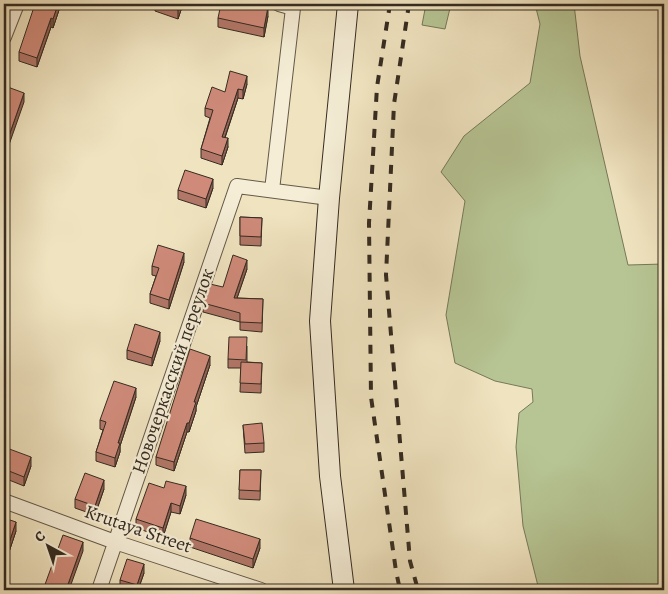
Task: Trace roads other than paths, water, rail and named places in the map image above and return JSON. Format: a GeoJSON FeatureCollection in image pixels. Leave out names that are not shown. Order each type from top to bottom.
{"type":"FeatureCollection","features":[{"type":"Feature","properties":{"kind":"main road"},"geometry":{"type":"LineString","coordinates":[[344,590],[330,476],[320,321],[329,198],[348,4]]}},
{"type":"Feature","properties":{"kind":"street"},"geometry":{"type":"LineString","coordinates":[[4,37],[17,4]]}},
{"type":"Feature","properties":{"kind":"street"},"geometry":{"type":"LineString","coordinates":[[272,190],[293,8],[279,4]]}},
{"type":"Feature","properties":{"kind":"street","name":"Новочеркасский переулок"},"geometry":{"type":"LineString","coordinates":[[99,590],[237,186],[329,198]]}},
{"type":"Feature","properties":{"kind":"street","name":"Krutaya Street"},"geometry":{"type":"LineString","coordinates":[[4,501],[115,542],[261,590]]}},
{"type":"Feature","properties":{"kind":"railway"},"geometry":{"type":"LineString","coordinates":[[390,4],[377,87],[369,223],[371,397],[400,590]]}},
{"type":"Feature","properties":{"kind":"railway"},"geometry":{"type":"LineString","coordinates":[[409,4],[394,104],[386,275],[410,561],[418,590]]}}]}
